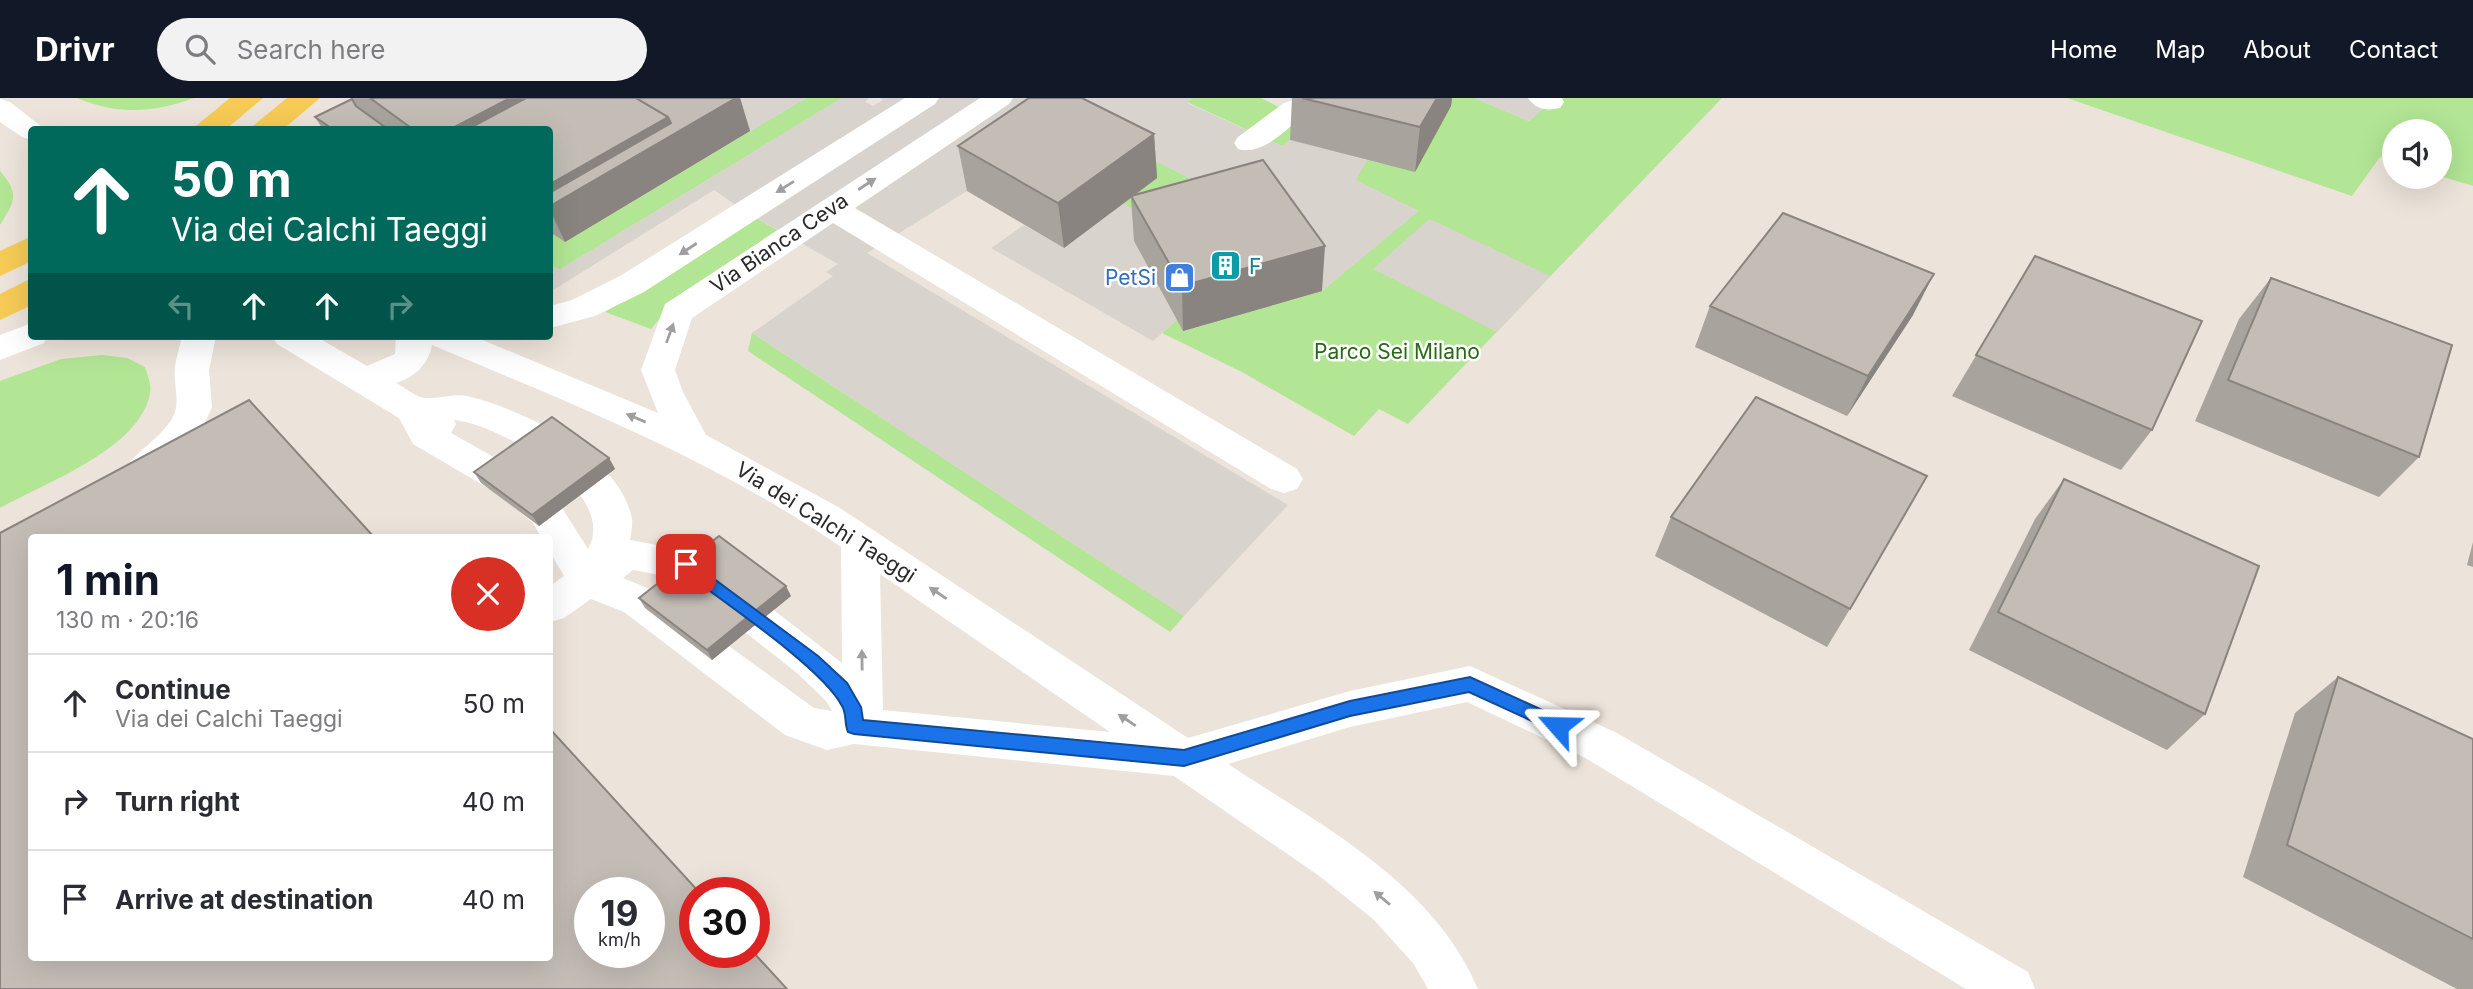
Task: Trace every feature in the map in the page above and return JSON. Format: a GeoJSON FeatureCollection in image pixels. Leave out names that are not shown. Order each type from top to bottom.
{"type":"FeatureCollection","features":[{"type":"Feature","properties":{"kind":"main road"},"geometry":{"type":"LineString","coordinates":[[210,126],[249,98]]}},
{"type":"Feature","properties":{"kind":"main road"},"geometry":{"type":"LineString","coordinates":[[268,126],[306,98]]}},
{"type":"Feature","properties":{"kind":"main road"},"geometry":{"type":"LineString","coordinates":[[0,265],[28,248]]}},
{"type":"Feature","properties":{"kind":"main road"},"geometry":{"type":"LineString","coordinates":[[0,309],[28,292]]}},
{"type":"Feature","properties":{"kind":"street","name":"Via Bianca Ceva"},"geometry":{"type":"LineString","coordinates":[[553,316],[583,308],[632,284],[925,98]]}},
{"type":"Feature","properties":{"kind":"street","name":"Via Bianca Ceva"},"geometry":{"type":"LineString","coordinates":[[691,441],[665,392],[658,370],[677,312],[999,98]]}},
{"type":"Feature","properties":{"kind":"street"},"geometry":{"type":"LineString","coordinates":[[0,107],[28,128]]}},
{"type":"Feature","properties":{"kind":"street"},"geometry":{"type":"LineString","coordinates":[[1254,139],[1293,111]]}},
{"type":"Feature","properties":{"kind":"street"},"geometry":{"type":"LineString","coordinates":[[831,208],[1284,479]]}},
{"type":"Feature","properties":{"kind":"street"},"geometry":{"type":"LineString","coordinates":[[0,348],[28,337]]}},
{"type":"Feature","properties":{"kind":"street"},"geometry":{"type":"LineString","coordinates":[[116,487],[154,464],[182,434],[194,407],[195,353],[173,340]]}},
{"type":"Feature","properties":{"kind":"street"},"geometry":{"type":"LineString","coordinates":[[296,340],[414,412],[426,435],[511,484],[546,513],[587,580]]}},
{"type":"Feature","properties":{"kind":"street"},"geometry":{"type":"LineString","coordinates":[[362,380],[404,366],[413,357],[414,340]]}},
{"type":"Feature","properties":{"kind":"street","name":"Via dei Calchi Taeggi"},"geometry":{"type":"LineString","coordinates":[[451,340],[691,441],[766,479],[1334,860],[1389,903],[1434,968],[1454,989]]}},
{"type":"Feature","properties":{"kind":"street"},"geometry":{"type":"LineString","coordinates":[[414,412],[465,408],[557,451],[592,477],[610,502],[612,542],[587,580]]}},
{"type":"Feature","properties":{"kind":"street"},"geometry":{"type":"LineString","coordinates":[[854,726],[863,707],[860,541]]}},
{"type":"Feature","properties":{"kind":"street"},"geometry":{"type":"LineString","coordinates":[[553,604],[623,557],[633,555],[686,564],[812,661],[841,688],[853,707],[854,726]]}},
{"type":"Feature","properties":{"kind":"street","name":"Via dei Calchi Taeggi"},"geometry":{"type":"LineString","coordinates":[[587,580],[638,601],[800,722],[827,731],[854,726],[1184,758]]}},
{"type":"Feature","properties":{"kind":"street"},"geometry":{"type":"LineString","coordinates":[[1184,758],[1350,709],[1470,684],[1602,746],[2011,989]]}},
{"type":"Feature","properties":{"kind":"street","name":"Via dei Calchi Taeggi"},"geometry":{"type":"LineString","coordinates":[[1434,968],[1447,952],[1475,989]]}},
{"type":"Feature","properties":{"kind":"green space"},"geometry":{"type":"Polygon","coordinates":[[[77,98],[194,98],[164,107],[135,110],[107,107],[77,98]]]}},
{"type":"Feature","properties":{"kind":"green space"},"geometry":{"type":"Polygon","coordinates":[[[806,98],[842,98],[559,270],[553,266],[553,233],[565,242],[806,98]]]}},
{"type":"Feature","properties":{"kind":"green space"},"geometry":{"type":"Polygon","coordinates":[[[1193,98],[1261,98],[1304,119],[1290,140],[1282,146],[1187,102],[1193,98]]]}},
{"type":"Feature","properties":{"kind":"green space","name":"Parco Sei Milano"},"geometry":{"type":"Polygon","coordinates":[[[1418,98],[1474,98],[1529,121],[1555,98],[1722,98],[1408,424],[1379,409],[1354,436],[1242,372],[1162,333],[1177,320],[1184,331],[1322,291],[1418,211],[1355,180],[1367,160],[1415,171],[1418,98]]]}},
{"type":"Feature","properties":{"kind":"green space"},"geometry":{"type":"Polygon","coordinates":[[[2067,98],[2473,98],[2473,186],[2452,180],[2452,119],[2382,119],[2382,158],[2352,196],[2067,98]]]}},
{"type":"Feature","properties":{"kind":"green space"},"geometry":{"type":"Polygon","coordinates":[[[1143,154],[1210,189],[1164,225],[1123,204],[1156,179],[1143,154]]]}},
{"type":"Feature","properties":{"kind":"green space"},"geometry":{"type":"Polygon","coordinates":[[[0,171],[11,186],[13,198],[0,225],[0,171]]]}},
{"type":"Feature","properties":{"kind":"green space"},"geometry":{"type":"Polygon","coordinates":[[[756,218],[777,230],[675,300],[651,329],[605,312],[756,218]]]}},
{"type":"Feature","properties":{"kind":"green space"},"geometry":{"type":"Polygon","coordinates":[[[752,333],[1184,616],[1170,632],[748,351],[752,333]]]}},
{"type":"Feature","properties":{"kind":"green space"},"geometry":{"type":"Polygon","coordinates":[[[102,355],[127,358],[145,367],[150,393],[143,413],[129,431],[88,462],[0,508],[0,381],[61,359],[102,355]]]}},
{"type":"Feature","properties":{"kind":"shaded area"},"geometry":{"type":"Polygon","coordinates":[[[694,98],[806,98],[751,131],[694,98]]]}},
{"type":"Feature","properties":{"kind":"shaded area"},"geometry":{"type":"Polygon","coordinates":[[[842,98],[869,98],[865,102],[873,106],[883,100],[880,98],[1193,98],[1187,103],[1282,146],[1290,140],[1367,160],[1356,180],[1419,211],[1322,291],[1262,204],[1134,240],[1177,320],[1153,341],[991,248],[1024,225],[1064,248],[1123,204],[1164,225],[1209,188],[1143,155],[1056,127],[967,191],[867,253],[1288,505],[1184,616],[752,333],[833,276],[826,272],[838,264],[746,212],[714,190],[553,290],[553,266],[559,270],[842,98]]]}},
{"type":"Feature","properties":{"kind":"shaded area"},"geometry":{"type":"Polygon","coordinates":[[[1474,98],[1555,98],[1529,121],[1474,98]]]}},
{"type":"Feature","properties":{"kind":"shaded area"},"geometry":{"type":"Polygon","coordinates":[[[1429,219],[1550,276],[1497,332],[1373,269],[1429,219]]]}},
{"type":"Feature","properties":{"kind":"building"},"geometry":{"type":"Polygon","coordinates":[[[370,98],[510,98],[457,126],[408,126],[370,98]]]}},
{"type":"Feature","properties":{"kind":"building"},"geometry":{"type":"Polygon","coordinates":[[[526,98],[636,98],[668,117],[553,182],[553,126],[474,126],[526,98]]]}},
{"type":"Feature","properties":{"kind":"building"},"geometry":{"type":"Polygon","coordinates":[[[636,98],[736,98],[553,204],[553,191],[671,123],[668,117],[636,98]]]}},
{"type":"Feature","properties":{"kind":"building"},"geometry":{"type":"Polygon","coordinates":[[[1029,98],[1082,98],[1154,134],[1058,203],[958,146],[1029,98]]]}},
{"type":"Feature","properties":{"kind":"building"},"geometry":{"type":"Polygon","coordinates":[[[1302,98],[1437,98],[1420,127],[1302,98]]]}},
{"type":"Feature","properties":{"kind":"building"},"geometry":{"type":"Polygon","coordinates":[[[352,99],[356,106],[384,126],[328,126],[315,117],[352,99]]]}},
{"type":"Feature","properties":{"kind":"building"},"geometry":{"type":"Polygon","coordinates":[[[1263,160],[1325,246],[1182,286],[1131,196],[1263,160]]]}},
{"type":"Feature","properties":{"kind":"building"},"geometry":{"type":"Polygon","coordinates":[[[1783,213],[1934,274],[1868,376],[1710,306],[1783,213]]]}},
{"type":"Feature","properties":{"kind":"building"},"geometry":{"type":"Polygon","coordinates":[[[2035,256],[2202,321],[2152,430],[1976,355],[2035,256]]]}},
{"type":"Feature","properties":{"kind":"building"},"geometry":{"type":"Polygon","coordinates":[[[2271,278],[2452,345],[2419,457],[2228,380],[2271,278]]]}},
{"type":"Feature","properties":{"kind":"building"},"geometry":{"type":"Polygon","coordinates":[[[1756,397],[1927,476],[1850,609],[1671,517],[1756,397]]]}},
{"type":"Feature","properties":{"kind":"building"},"geometry":{"type":"Polygon","coordinates":[[[249,400],[371,534],[28,534],[28,961],[553,961],[553,732],[685,877],[679,877],[679,968],[768,968],[787,989],[0,989],[0,533],[249,400]]]}},
{"type":"Feature","properties":{"kind":"building"},"geometry":{"type":"Polygon","coordinates":[[[552,417],[609,458],[532,515],[474,472],[552,417]]]}},
{"type":"Feature","properties":{"kind":"building"},"geometry":{"type":"Polygon","coordinates":[[[2064,479],[2259,566],[2205,714],[1998,612],[2064,479]]]}},
{"type":"Feature","properties":{"kind":"building"},"geometry":{"type":"Polygon","coordinates":[[[719,536],[786,586],[707,650],[639,598],[719,536]]]}},
{"type":"Feature","properties":{"kind":"building"},"geometry":{"type":"Polygon","coordinates":[[[2338,677],[2473,739],[2473,939],[2287,845],[2338,677]]]}},
{"type":"Feature","properties":{"kind":"place","name":"F"},"geometry":{"type":"Point","coordinates":[1226,266]}},
{"type":"Feature","properties":{"kind":"place","name":"PetSi"},"geometry":{"type":"Point","coordinates":[1179,277]}},
{"type":"Feature","properties":{"kind":"route"},"geometry":{"type":"LineString","coordinates":[[686,564],[812,661],[841,688],[853,707],[854,726],[1184,758],[1350,709],[1470,684],[1558,726]]}}]}
